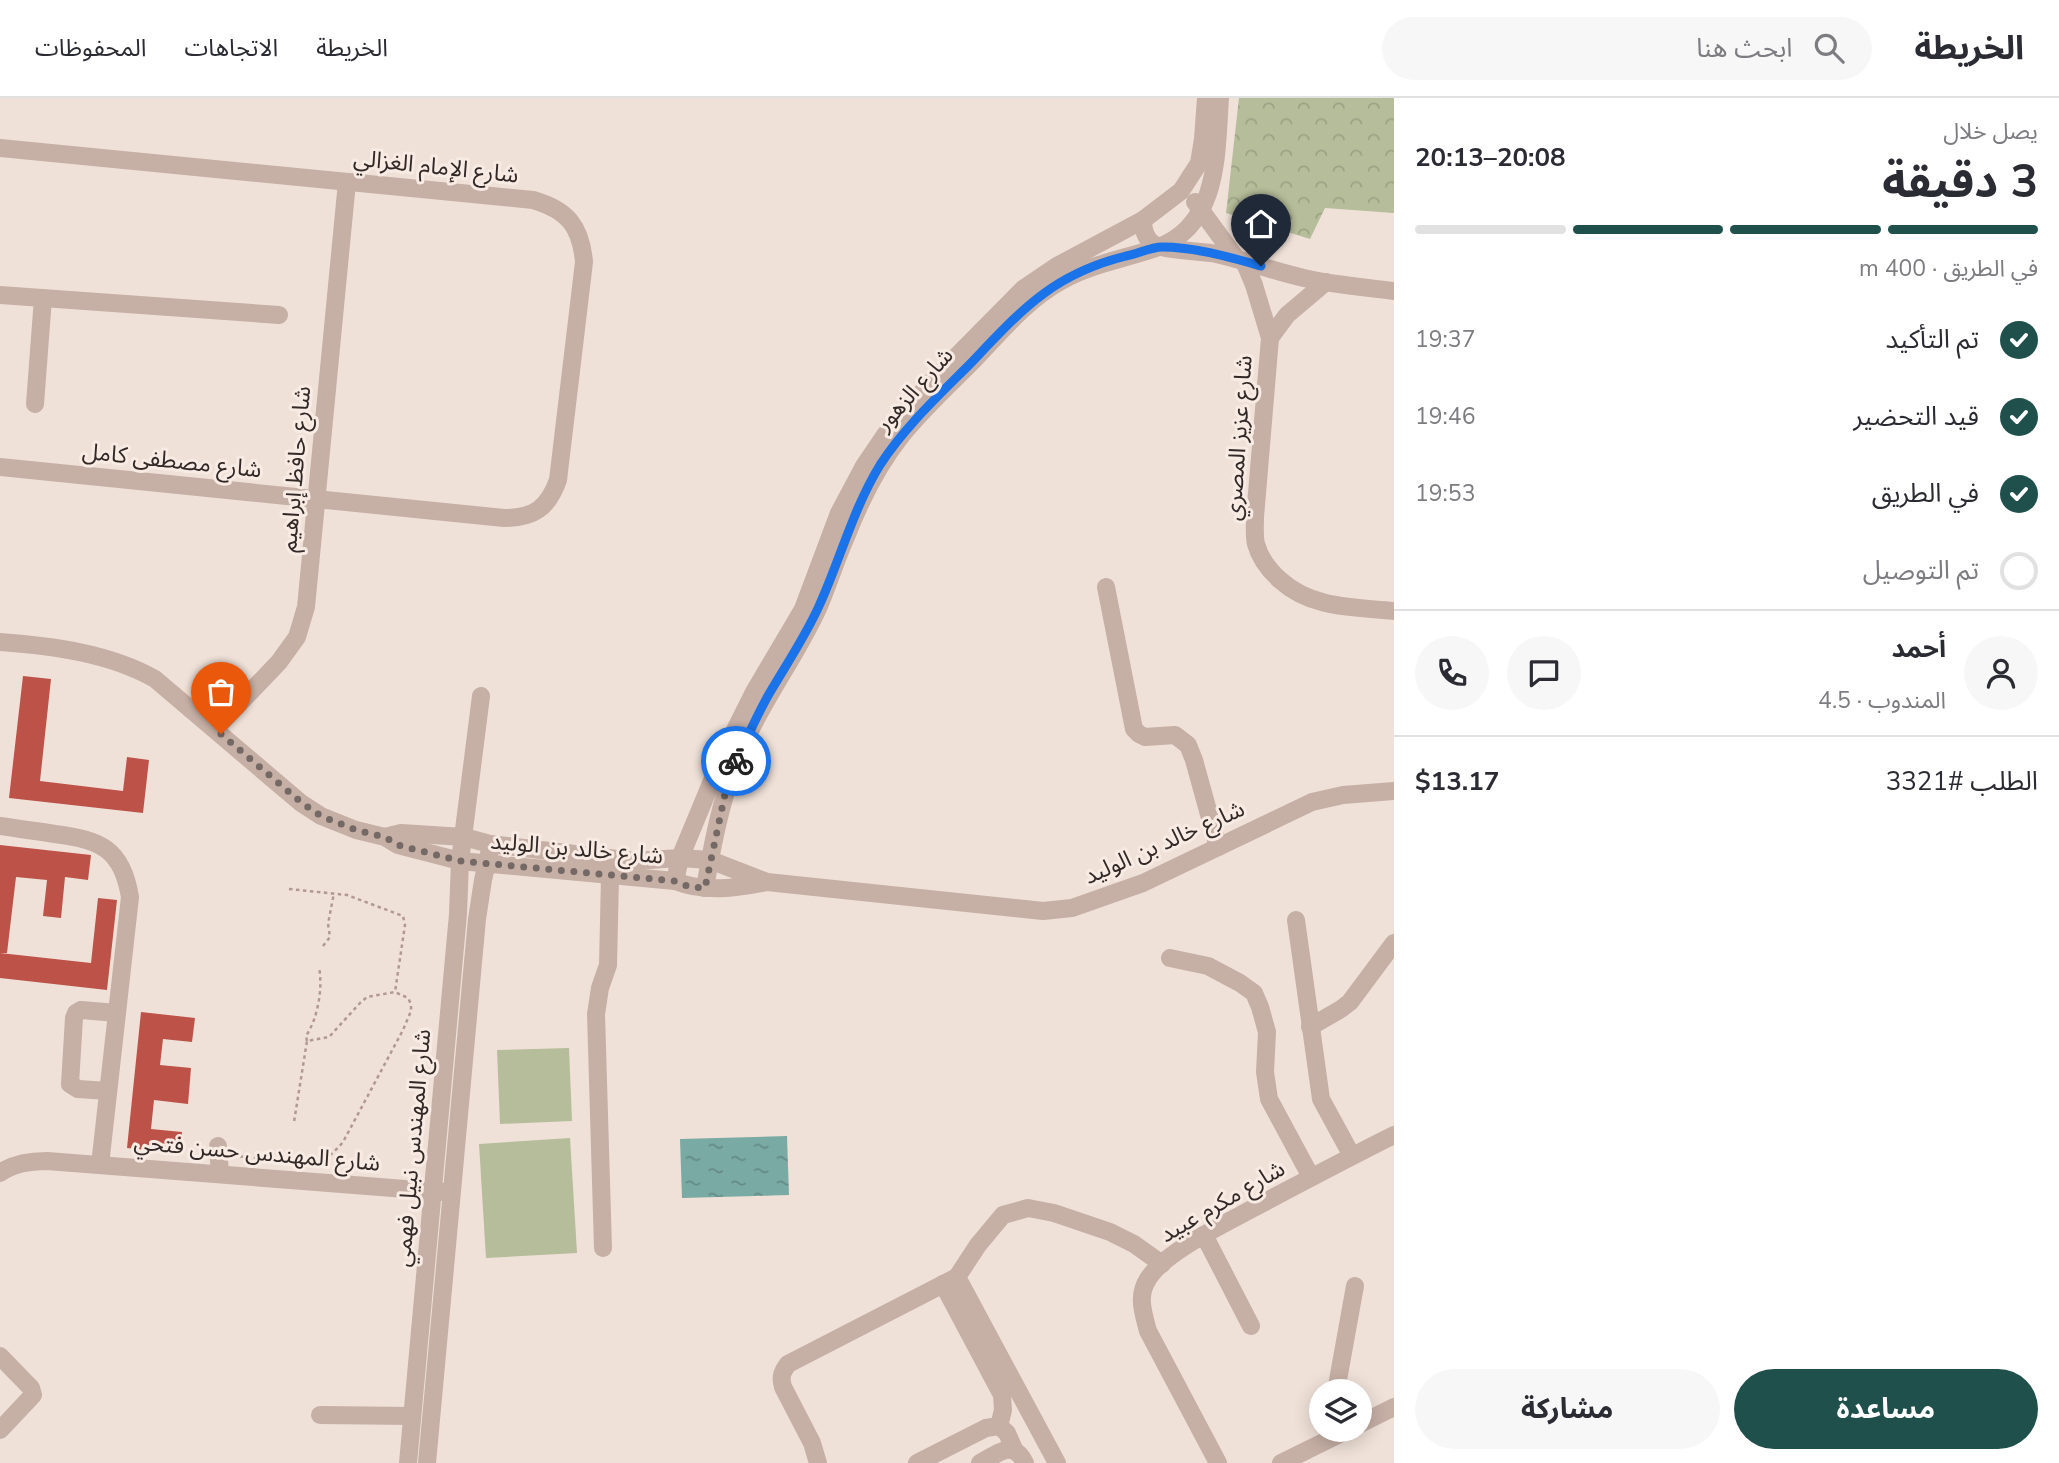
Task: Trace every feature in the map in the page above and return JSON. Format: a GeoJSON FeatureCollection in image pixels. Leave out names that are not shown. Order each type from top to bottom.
{"type":"FeatureCollection","features":[{"type":"Feature","properties":{"kind":"street","name":"شارع الزهور"},"geometry":{"type":"LineString","coordinates":[[675,881],[680,858],[736,727],[803,609],[839,513],[863,466],[885,435],[930,383],[1023,289],[1057,266],[1143,220],[1181,191],[1199,163],[1206,98]]}},
{"type":"Feature","properties":{"kind":"street","name":"شارع الزهور"},"geometry":{"type":"LineString","coordinates":[[705,888],[729,781],[745,741],[818,608],[846,535],[880,466],[902,435],[1043,292],[1086,269],[1159,247],[1179,236],[1192,223],[1208,195],[1214,171],[1220,98]]}},
{"type":"Feature","properties":{"kind":"street","name":"شارع الإمام الغزالي"},"geometry":{"type":"LineString","coordinates":[[0,148],[533,200],[550,205],[565,215],[576,229],[583,245],[584,262],[558,480],[553,494],[544,505]]}},
{"type":"Feature","properties":{"kind":"street","name":"شارع حافظ إبراهيم"},"geometry":{"type":"LineString","coordinates":[[215,729],[279,662],[298,637],[306,607],[347,182]]}},
{"type":"Feature","properties":{"kind":"street","name":"شارع عزيز المصري"},"geometry":{"type":"LineString","coordinates":[[1181,191],[1192,198],[1240,260],[1254,285],[1270,338],[1255,517],[1256,542],[1263,562],[1285,584],[1311,600],[1325,604],[1394,611]]}},
{"type":"Feature","properties":{"kind":"street"},"geometry":{"type":"LineString","coordinates":[[1143,220],[1143,229],[1148,239],[1159,247],[1198,251],[1326,282],[1394,290]]}},
{"type":"Feature","properties":{"kind":"street","name":"شارع عزيز المصري"},"geometry":{"type":"LineString","coordinates":[[1270,338],[1287,315],[1326,282]]}},
{"type":"Feature","properties":{"kind":"street"},"geometry":{"type":"LineString","coordinates":[[0,295],[279,315]]}},
{"type":"Feature","properties":{"kind":"street"},"geometry":{"type":"LineString","coordinates":[[35,404],[43,298]]}},
{"type":"Feature","properties":{"kind":"street","name":"شارع مصطفى كامل"},"geometry":{"type":"LineString","coordinates":[[0,467],[504,519],[525,516],[544,505]]}},
{"type":"Feature","properties":{"kind":"street"},"geometry":{"type":"LineString","coordinates":[[1106,587],[1134,729],[1145,737],[1175,735],[1188,745],[1218,847]]}},
{"type":"Feature","properties":{"kind":"street","name":"شارع خالد بن الوليد"},"geometry":{"type":"LineString","coordinates":[[0,642],[102,657],[135,668],[155,679],[321,816],[356,830],[385,837],[398,845],[460,861],[675,881],[690,887],[735,888],[767,882]]}},
{"type":"Feature","properties":{"kind":"street","name":"شارع المهندس نبيل فهمي"},"geometry":{"type":"LineString","coordinates":[[408,1463],[458,914],[460,861],[481,696]]}},
{"type":"Feature","properties":{"kind":"street","name":"شارع خالد بن الوليد"},"geometry":{"type":"LineString","coordinates":[[385,837],[401,833],[464,837],[490,844],[634,861],[680,858],[710,860],[767,882],[1043,911],[1072,908],[1143,883],[1312,802],[1343,795],[1394,791]]}},
{"type":"Feature","properties":{"kind":"street","name":"شارع خالد بن الوليد"},"geometry":{"type":"LineString","coordinates":[[1367,794],[1394,799]]}},
{"type":"Feature","properties":{"kind":"street","name":"شارع المهندس حسن فتحي"},"geometry":{"type":"LineString","coordinates":[[0,826],[85,838],[103,846],[118,860],[127,878],[130,897],[100,1165]]}},
{"type":"Feature","properties":{"kind":"street","name":"شارع المهندس نبيل فهمي"},"geometry":{"type":"LineString","coordinates":[[427,1463],[477,919],[490,844]]}},
{"type":"Feature","properties":{"kind":"street"},"geometry":{"type":"LineString","coordinates":[[603,1248],[596,1014],[600,988],[608,965],[610,877]]}},
{"type":"Feature","properties":{"kind":"street"},"geometry":{"type":"LineString","coordinates":[[1296,920],[1321,1099],[1352,1156]]}},
{"type":"Feature","properties":{"kind":"street"},"geometry":{"type":"LineString","coordinates":[[1310,1027],[1350,1002],[1394,943]]}},
{"type":"Feature","properties":{"kind":"street"},"geometry":{"type":"LineString","coordinates":[[1170,958],[1208,966],[1254,993],[1267,1032],[1265,1072],[1269,1099],[1311,1177]]}},
{"type":"Feature","properties":{"kind":"street"},"geometry":{"type":"LineString","coordinates":[[108,1091],[78,1089],[70,1084],[74,1018],[81,1010],[117,1013]]}},
{"type":"Feature","properties":{"kind":"street","name":"شارع مكرم عبيد"},"geometry":{"type":"LineString","coordinates":[[1218,1463],[1148,1331],[1141,1296],[1148,1278],[1162,1264],[1204,1235],[1394,1135]]}},
{"type":"Feature","properties":{"kind":"street"},"geometry":{"type":"LineString","coordinates":[[218,1150],[220,1174]]}},
{"type":"Feature","properties":{"kind":"street","name":"شارع المهندس حسن فتحي"},"geometry":{"type":"LineString","coordinates":[[0,1173],[26,1161],[47,1161],[451,1192]]}},
{"type":"Feature","properties":{"kind":"street"},"geometry":{"type":"LineString","coordinates":[[818,1463],[812,1443],[783,1387],[780,1379],[782,1372],[788,1364],[950,1281],[1003,1215],[1028,1208],[1054,1213],[1110,1232],[1134,1244],[1162,1264]]}},
{"type":"Feature","properties":{"kind":"street"},"geometry":{"type":"LineString","coordinates":[[1204,1235],[1251,1326]]}},
{"type":"Feature","properties":{"kind":"street"},"geometry":{"type":"LineString","coordinates":[[950,1281],[1002,1395],[1003,1410],[999,1426]]}},
{"type":"Feature","properties":{"kind":"street"},"geometry":{"type":"LineString","coordinates":[[950,1281],[1057,1463]]}},
{"type":"Feature","properties":{"kind":"street"},"geometry":{"type":"LineString","coordinates":[[1338,1379],[1355,1286]]}},
{"type":"Feature","properties":{"kind":"street"},"geometry":{"type":"LineString","coordinates":[[0,1356],[31,1388],[33,1395],[0,1430]]}},
{"type":"Feature","properties":{"kind":"street"},"geometry":{"type":"LineString","coordinates":[[1372,1418],[1394,1407]]}},
{"type":"Feature","properties":{"kind":"street"},"geometry":{"type":"LineString","coordinates":[[320,1415],[412,1416]]}},
{"type":"Feature","properties":{"kind":"street"},"geometry":{"type":"LineString","coordinates":[[917,1463],[939,1458],[986,1428],[999,1426],[1007,1433],[1013,1449]]}},
{"type":"Feature","properties":{"kind":"street"},"geometry":{"type":"LineString","coordinates":[[1281,1463],[1316,1442]]}},
{"type":"Feature","properties":{"kind":"street"},"geometry":{"type":"LineString","coordinates":[[980,1463],[1008,1449],[1018,1451],[1026,1463]]}},
{"type":"Feature","properties":{"kind":"path"},"geometry":{"type":"LineString","coordinates":[[289,889],[347,895],[399,913],[405,919],[395,992]]}},
{"type":"Feature","properties":{"kind":"path"},"geometry":{"type":"LineString","coordinates":[[323,946],[330,937],[328,924],[334,893]]}},
{"type":"Feature","properties":{"kind":"path"},"geometry":{"type":"LineString","coordinates":[[294,1122],[306,1036],[321,988],[319,967]]}},
{"type":"Feature","properties":{"kind":"path"},"geometry":{"type":"LineString","coordinates":[[218,1150],[305,1161],[320,1160],[330,1155],[343,1142],[396,1046],[411,1011],[411,1004],[408,998],[395,992],[368,997],[359,1003],[329,1037],[307,1041]]}},
{"type":"Feature","properties":{"kind":"green space"},"geometry":{"type":"Polygon","coordinates":[[[1239,98],[1394,98],[1394,213],[1325,208],[1310,239],[1226,213],[1239,98]]]}},
{"type":"Feature","properties":{"kind":"green space"},"geometry":{"type":"Polygon","coordinates":[[[569,1048],[572,1121],[500,1124],[497,1050],[569,1048]]]}},
{"type":"Feature","properties":{"kind":"green space"},"geometry":{"type":"Polygon","coordinates":[[[570,1138],[577,1253],[486,1258],[479,1144],[570,1138]]]}},
{"type":"Feature","properties":{"kind":"water"},"geometry":{"type":"Polygon","coordinates":[[[787,1136],[789,1195],[682,1198],[680,1139],[787,1136]]]}},
{"type":"Feature","properties":{"kind":"building"},"geometry":{"type":"Polygon","coordinates":[[[23,676],[51,679],[40,781],[123,791],[127,757],[149,760],[143,813],[9,798],[23,676]]]}},
{"type":"Feature","properties":{"kind":"building"},"geometry":{"type":"Polygon","coordinates":[[[0,845],[91,855],[88,880],[65,877],[61,918],[43,916],[47,880],[16,877],[7,953],[0,953],[0,845]]]}},
{"type":"Feature","properties":{"kind":"building"},"geometry":{"type":"Polygon","coordinates":[[[98,898],[117,900],[107,990],[0,978],[0,953],[91,963],[98,898]]]}},
{"type":"Feature","properties":{"kind":"building"},"geometry":{"type":"Polygon","coordinates":[[[141,1012],[195,1018],[192,1042],[163,1039],[160,1065],[191,1068],[188,1104],[154,1100],[151,1129],[182,1132],[180,1153],[127,1148],[141,1012]]]}},
{"type":"Feature","properties":{"kind":"way so far"},"geometry":{"type":"LineString","coordinates":[[221,734],[321,816],[356,830],[385,837],[398,845],[460,861],[675,881],[690,887],[705,888],[725,794],[736,761]]}},
{"type":"Feature","properties":{"kind":"route"},"geometry":{"type":"LineString","coordinates":[[736,761],[768,696],[818,608],[846,535],[880,466],[902,435],[1020,313],[1043,292],[1086,269],[1159,247],[1211,253],[1261,266]]}}]}
